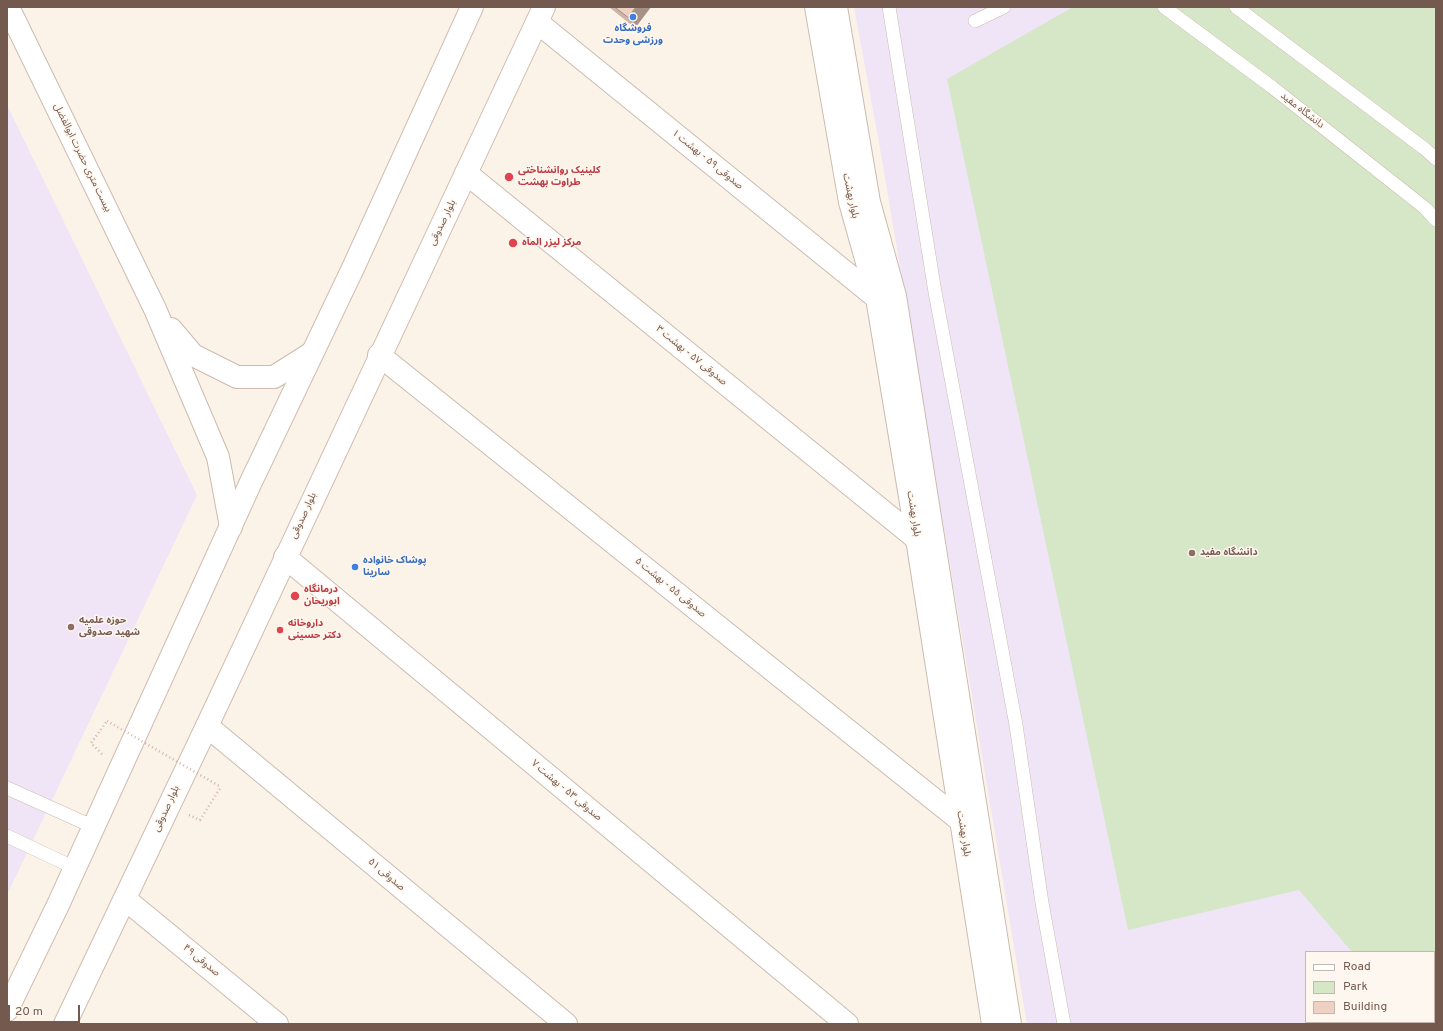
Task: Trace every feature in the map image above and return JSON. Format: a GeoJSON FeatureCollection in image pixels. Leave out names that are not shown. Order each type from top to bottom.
{"type":"FeatureCollection","features":[{"type":"Feature","properties":{"kind":"street","name":"بیست متری حضرت ابوالفضل"},"geometry":{"type":"LineString","coordinates":[[8,7],[155,309]]}},
{"type":"Feature","properties":{"kind":"street"},"geometry":{"type":"LineString","coordinates":[[7,1010],[75,868],[472,7]]}},
{"type":"Feature","properties":{"kind":"street","name":"بلوار بهشت"},"geometry":{"type":"LineString","coordinates":[[816,7],[850,202],[876,298],[917,539],[993,1024]]}},
{"type":"Feature","properties":{"kind":"street","name":"بلوار بهشت"},"geometry":{"type":"LineString","coordinates":[[836,7],[869,202],[895,296],[1010,1024]]}},
{"type":"Feature","properties":{"kind":"street","name":"صدوقی ۵۹ - بهشت ۱"},"geometry":{"type":"LineString","coordinates":[[540,14],[876,298]]}},
{"type":"Feature","properties":{"kind":"street","name":"بلوار صدوقی"},"geometry":{"type":"LineString","coordinates":[[65,1024],[207,726],[540,14]]}},
{"type":"Feature","properties":{"kind":"street","name":"صدوقی ۵۷ - بهشت ۳"},"geometry":{"type":"LineString","coordinates":[[466,174],[917,539]]}},
{"type":"Feature","properties":{"kind":"street"},"geometry":{"type":"LineString","coordinates":[[155,309],[193,355],[237,377],[274,377],[312,353]]}},
{"type":"Feature","properties":{"kind":"street"},"geometry":{"type":"LineString","coordinates":[[155,309],[218,457],[231,527]]}},
{"type":"Feature","properties":{"kind":"street","name":"صدوقی ۵۵ - بهشت ۵"},"geometry":{"type":"LineString","coordinates":[[379,356],[961,821]]}},
{"type":"Feature","properties":{"kind":"street","name":"صدوقی ۵۳ - بهشت ۷"},"geometry":{"type":"LineString","coordinates":[[285,557],[847,1024]]}},
{"type":"Feature","properties":{"kind":"street","name":"صدوقی ۵۱"},"geometry":{"type":"LineString","coordinates":[[207,726],[566,1024]]}},
{"type":"Feature","properties":{"kind":"street","name":"صدوقی ۴۹"},"geometry":{"type":"LineString","coordinates":[[125,899],[277,1024]]}},
{"type":"Feature","properties":{"kind":"lane"},"geometry":{"type":"LineString","coordinates":[[889,7],[935,292],[1016,725],[1042,903],[1064,1024]]}},
{"type":"Feature","properties":{"kind":"lane"},"geometry":{"type":"LineString","coordinates":[[976,21],[1004,7]]}},
{"type":"Feature","properties":{"kind":"lane","name":"دانشگاه مفید"},"geometry":{"type":"LineString","coordinates":[[1164,7],[1272,87],[1425,208],[1436,220]]}},
{"type":"Feature","properties":{"kind":"lane"},"geometry":{"type":"LineString","coordinates":[[1236,7],[1419,144],[1436,159]]}},
{"type":"Feature","properties":{"kind":"lane"},"geometry":{"type":"LineString","coordinates":[[7,788],[94,827]]}},
{"type":"Feature","properties":{"kind":"lane"},"geometry":{"type":"LineString","coordinates":[[7,836],[75,868]]}},
{"type":"Feature","properties":{"kind":"path"},"geometry":{"type":"LineString","coordinates":[[91,743],[106,721],[220,787],[200,820]]}},
{"type":"Feature","properties":{"kind":"shaded area","name":"دانشگاه مفید"},"geometry":{"type":"Polygon","coordinates":[[[854,7],[1436,7],[1436,1024],[1027,1024],[881,154],[854,7]]]}},
{"type":"Feature","properties":{"kind":"shaded area","name":"حوزه علمیه شهید صدوقی"},"geometry":{"type":"Polygon","coordinates":[[[7,105],[197,495],[7,895],[7,105]]]}},
{"type":"Feature","properties":{"kind":"green space","name":"دانشگاه مفید"},"geometry":{"type":"Polygon","coordinates":[[[1073,7],[1436,7],[1436,1024],[1413,1023],[1435,1023],[1435,951],[1351,951],[1299,890],[1128,930],[947,79],[1073,7]]]}},
{"type":"Feature","properties":{"kind":"building"},"geometry":{"type":"Polygon","coordinates":[[[615,7],[636,7],[628,17],[615,7]]]}},
{"type":"Feature","properties":{"kind":"place","name":"فروشگاه ورزشی وحدت"},"geometry":{"type":"Point","coordinates":[633,17]}},
{"type":"Feature","properties":{"kind":"place","name":"کلینیک روانشناختی طراوت بهشت"},"geometry":{"type":"Point","coordinates":[509,177]}},
{"type":"Feature","properties":{"kind":"place","name":"مرکز لیزر المآه"},"geometry":{"type":"Point","coordinates":[513,243]}},
{"type":"Feature","properties":{"kind":"place","name":"دانشگاه مفید"},"geometry":{"type":"Point","coordinates":[1192,553]}},
{"type":"Feature","properties":{"kind":"place","name":"پوشاک خانواده سارینا"},"geometry":{"type":"Point","coordinates":[355,567]}},
{"type":"Feature","properties":{"kind":"place","name":"درمانگاه ابوریحان"},"geometry":{"type":"Point","coordinates":[295,596]}},
{"type":"Feature","properties":{"kind":"place","name":"حوزه علمیه شهید صدوقی"},"geometry":{"type":"Point","coordinates":[71,627]}},
{"type":"Feature","properties":{"kind":"place","name":"داروخانه دکتر حسینی"},"geometry":{"type":"Point","coordinates":[280,630]}}]}
